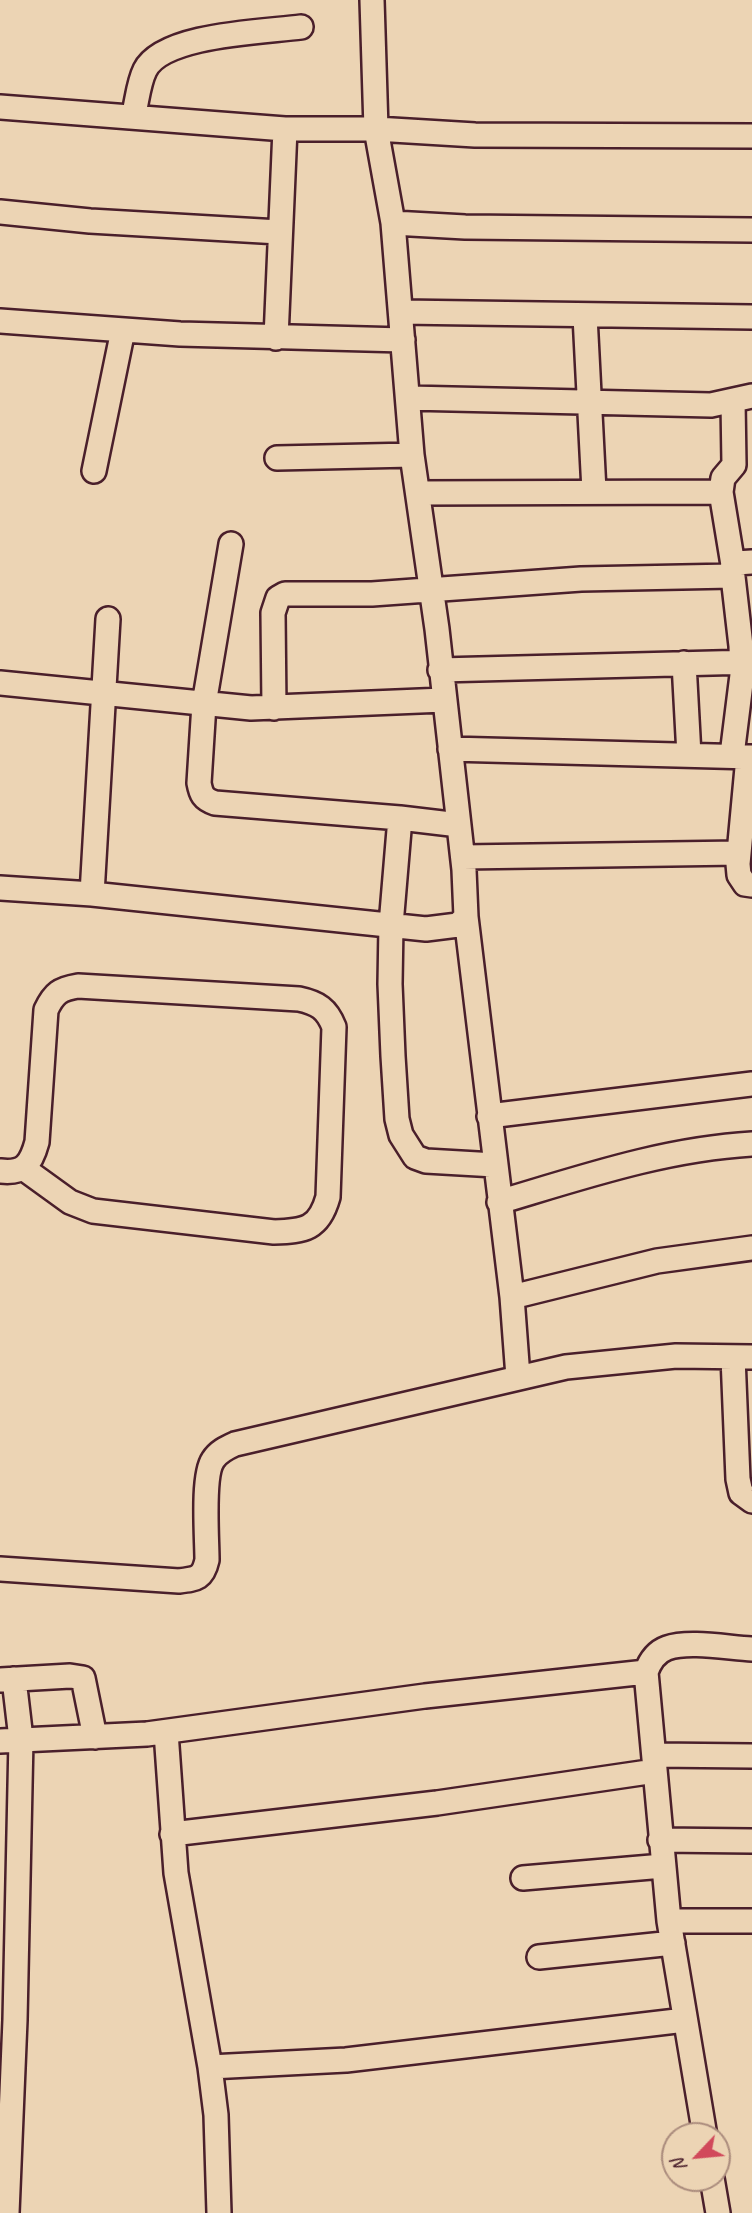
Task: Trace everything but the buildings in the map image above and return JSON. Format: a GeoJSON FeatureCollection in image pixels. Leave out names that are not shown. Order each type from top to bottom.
{"type":"FeatureCollection","features":[{"type":"Feature","properties":{"kind":"street"},"geometry":{"type":"LineString","coordinates":[[372,0],[376,129],[393,223],[412,454],[432,590],[463,857],[466,917],[512,1297],[518,1377]]}},
{"type":"Feature","properties":{"kind":"street"},"geometry":{"type":"LineString","coordinates":[[133,117],[145,70],[163,52],[194,40],[302,27]]}},
{"type":"Feature","properties":{"kind":"street"},"geometry":{"type":"LineString","coordinates":[[0,107],[285,129],[376,129],[475,135],[752,136]]}},
{"type":"Feature","properties":{"kind":"street"},"geometry":{"type":"LineString","coordinates":[[276,338],[285,129]]}},
{"type":"Feature","properties":{"kind":"street"},"geometry":{"type":"LineString","coordinates":[[0,212],[90,221],[279,232]]}},
{"type":"Feature","properties":{"kind":"street"},"geometry":{"type":"LineString","coordinates":[[393,223],[477,227],[752,230]]}},
{"type":"Feature","properties":{"kind":"street"},"geometry":{"type":"LineString","coordinates":[[401,312],[752,317]]}},
{"type":"Feature","properties":{"kind":"street"},"geometry":{"type":"LineString","coordinates":[[585,316],[594,491]]}},
{"type":"Feature","properties":{"kind":"street"},"geometry":{"type":"LineString","coordinates":[[0,321],[276,338],[403,340]]}},
{"type":"Feature","properties":{"kind":"street"},"geometry":{"type":"LineString","coordinates":[[94,471],[123,330]]}},
{"type":"Feature","properties":{"kind":"street"},"geometry":{"type":"LineString","coordinates":[[409,398],[711,405],[743,398],[734,465],[747,662],[739,875],[744,884],[752,885]]}},
{"type":"Feature","properties":{"kind":"street"},"geometry":{"type":"LineString","coordinates":[[277,457],[412,454]]}},
{"type":"Feature","properties":{"kind":"street"},"geometry":{"type":"LineString","coordinates":[[418,493],[594,491],[734,478]]}},
{"type":"Feature","properties":{"kind":"street"},"geometry":{"type":"LineString","coordinates":[[231,544],[204,704],[199,783],[205,800],[459,825]]}},
{"type":"Feature","properties":{"kind":"street"},"geometry":{"type":"LineString","coordinates":[[274,708],[274,613],[278,598],[285,594],[372,594],[739,568]]}},
{"type":"Feature","properties":{"kind":"street"},"geometry":{"type":"LineString","coordinates":[[92,894],[108,619]]}},
{"type":"Feature","properties":{"kind":"street"},"geometry":{"type":"LineString","coordinates":[[440,670],[747,662]]}},
{"type":"Feature","properties":{"kind":"street"},"geometry":{"type":"LineString","coordinates":[[684,663],[689,755]]}},
{"type":"Feature","properties":{"kind":"street"},"geometry":{"type":"LineString","coordinates":[[0,683],[204,704],[274,708],[444,700]]}},
{"type":"Feature","properties":{"kind":"street"},"geometry":{"type":"LineString","coordinates":[[450,749],[744,757]]}},
{"type":"Feature","properties":{"kind":"street"},"geometry":{"type":"LineString","coordinates":[[400,818],[391,925],[390,984],[397,1119],[401,1135],[415,1157],[426,1161],[495,1165]]}},
{"type":"Feature","properties":{"kind":"street"},"geometry":{"type":"LineString","coordinates":[[463,857],[739,853]]}},
{"type":"Feature","properties":{"kind":"street"},"geometry":{"type":"LineString","coordinates":[[0,888],[92,894],[425,929],[457,925],[466,917]]}},
{"type":"Feature","properties":{"kind":"street"},"geometry":{"type":"LineString","coordinates":[[0,1171],[10,1172],[23,1168],[32,1160],[37,1142],[46,1010],[52,997],[61,988],[78,986],[299,999],[316,1003],[328,1013],[334,1027],[328,1198],[323,1214],[313,1224],[296,1231],[274,1231],[93,1211],[70,1202],[23,1168]]}},
{"type":"Feature","properties":{"kind":"street"},"geometry":{"type":"LineString","coordinates":[[489,1116],[752,1084]]}},
{"type":"Feature","properties":{"kind":"street"},"geometry":{"type":"LineString","coordinates":[[499,1202],[663,1156],[697,1149],[752,1144]]}},
{"type":"Feature","properties":{"kind":"street"},"geometry":{"type":"LineString","coordinates":[[512,1297],[657,1261],[752,1248]]}},
{"type":"Feature","properties":{"kind":"street"},"geometry":{"type":"LineString","coordinates":[[0,1569],[179,1581],[194,1579],[204,1572],[207,1560],[207,1478],[212,1461],[221,1451],[263,1436],[518,1377],[609,1361],[676,1356],[743,1357],[738,1479],[741,1493],[752,1501]]}},
{"type":"Feature","properties":{"kind":"street"},"geometry":{"type":"LineString","coordinates":[[703,2122],[671,1932],[660,1840],[646,1672],[651,1659],[667,1648],[687,1645],[752,1649]]}},
{"type":"Feature","properties":{"kind":"street"},"geometry":{"type":"LineString","coordinates":[[10,1740],[166,1732],[425,1696],[646,1672]]}},
{"type":"Feature","properties":{"kind":"street"},"geometry":{"type":"LineString","coordinates":[[7,2213],[17,1955],[7,1680],[70,1676],[83,1678],[95,1737]]}},
{"type":"Feature","properties":{"kind":"street"},"geometry":{"type":"LineString","coordinates":[[166,1732],[172,1834],[180,1904],[210,2067],[216,2115],[216,2213]]}},
{"type":"Feature","properties":{"kind":"street"},"geometry":{"type":"LineString","coordinates":[[172,1834],[437,1803],[654,1763],[752,1756]]}},
{"type":"Feature","properties":{"kind":"street"},"geometry":{"type":"LineString","coordinates":[[660,1840],[752,1841]]}},
{"type":"Feature","properties":{"kind":"street"},"geometry":{"type":"LineString","coordinates":[[523,1878],[663,1866]]}},
{"type":"Feature","properties":{"kind":"street"},"geometry":{"type":"LineString","coordinates":[[539,1957],[671,1932],[752,1921]]}},
{"type":"Feature","properties":{"kind":"street"},"geometry":{"type":"LineString","coordinates":[[210,2067],[346,2060],[685,2020]]}},
{"type":"Feature","properties":{"kind":"street"},"geometry":{"type":"LineString","coordinates":[[714,2192],[718,2213]]}}]}
